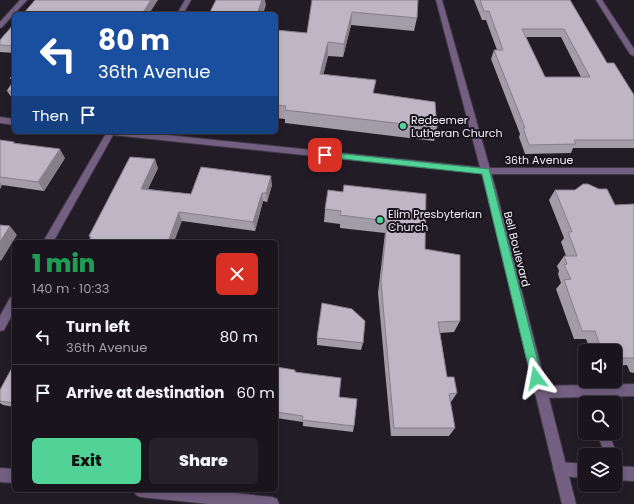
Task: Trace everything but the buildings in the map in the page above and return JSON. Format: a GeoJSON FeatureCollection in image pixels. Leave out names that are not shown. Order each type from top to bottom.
{"type":"FeatureCollection","features":[{"type":"Feature","properties":{"kind":"street"},"geometry":{"type":"LineString","coordinates":[[13,12],[24,0]]}},
{"type":"Feature","properties":{"kind":"street"},"geometry":{"type":"LineString","coordinates":[[181,12],[188,0]]}},
{"type":"Feature","properties":{"kind":"street","name":"Bell Boulevard"},"geometry":{"type":"LineString","coordinates":[[439,0],[486,171],[569,504]]}},
{"type":"Feature","properties":{"kind":"street"},"geometry":{"type":"LineString","coordinates":[[599,0],[634,54]]}},
{"type":"Feature","properties":{"kind":"street"},"geometry":{"type":"LineString","coordinates":[[0,26],[12,13]]}},
{"type":"Feature","properties":{"kind":"street"},"geometry":{"type":"LineString","coordinates":[[0,120],[12,122]]}},
{"type":"Feature","properties":{"kind":"street"},"geometry":{"type":"LineString","coordinates":[[49,240],[110,134]]}},
{"type":"Feature","properties":{"kind":"street","name":"36th Avenue"},"geometry":{"type":"LineString","coordinates":[[130,134],[486,171],[634,171]]}},
{"type":"Feature","properties":{"kind":"street"},"geometry":{"type":"LineString","coordinates":[[0,326],[12,305]]}},
{"type":"Feature","properties":{"kind":"street"},"geometry":{"type":"LineString","coordinates":[[540,392],[590,391],[630,394]]}},
{"type":"Feature","properties":{"kind":"street"},"geometry":{"type":"LineString","coordinates":[[590,391],[592,396]]}},
{"type":"Feature","properties":{"kind":"street"},"geometry":{"type":"LineString","coordinates":[[560,469],[578,470]]}},
{"type":"Feature","properties":{"kind":"street"},"geometry":{"type":"LineString","coordinates":[[622,473],[634,474]]}},
{"type":"Feature","properties":{"kind":"street"},"geometry":{"type":"LineString","coordinates":[[0,475],[12,476]]}},
{"type":"Feature","properties":{"kind":"street"},"geometry":{"type":"LineString","coordinates":[[160,492],[272,504]]}},
{"type":"Feature","properties":{"kind":"place","name":"Redeemer Lutheran Church"},"geometry":{"type":"Point","coordinates":[403,126]}},
{"type":"Feature","properties":{"kind":"place","name":"Elim Presbyterian Church"},"geometry":{"type":"Point","coordinates":[380,220]}},
{"type":"Feature","properties":{"kind":"route"},"geometry":{"type":"LineString","coordinates":[[325,155],[486,171],[536,378]]}}]}
